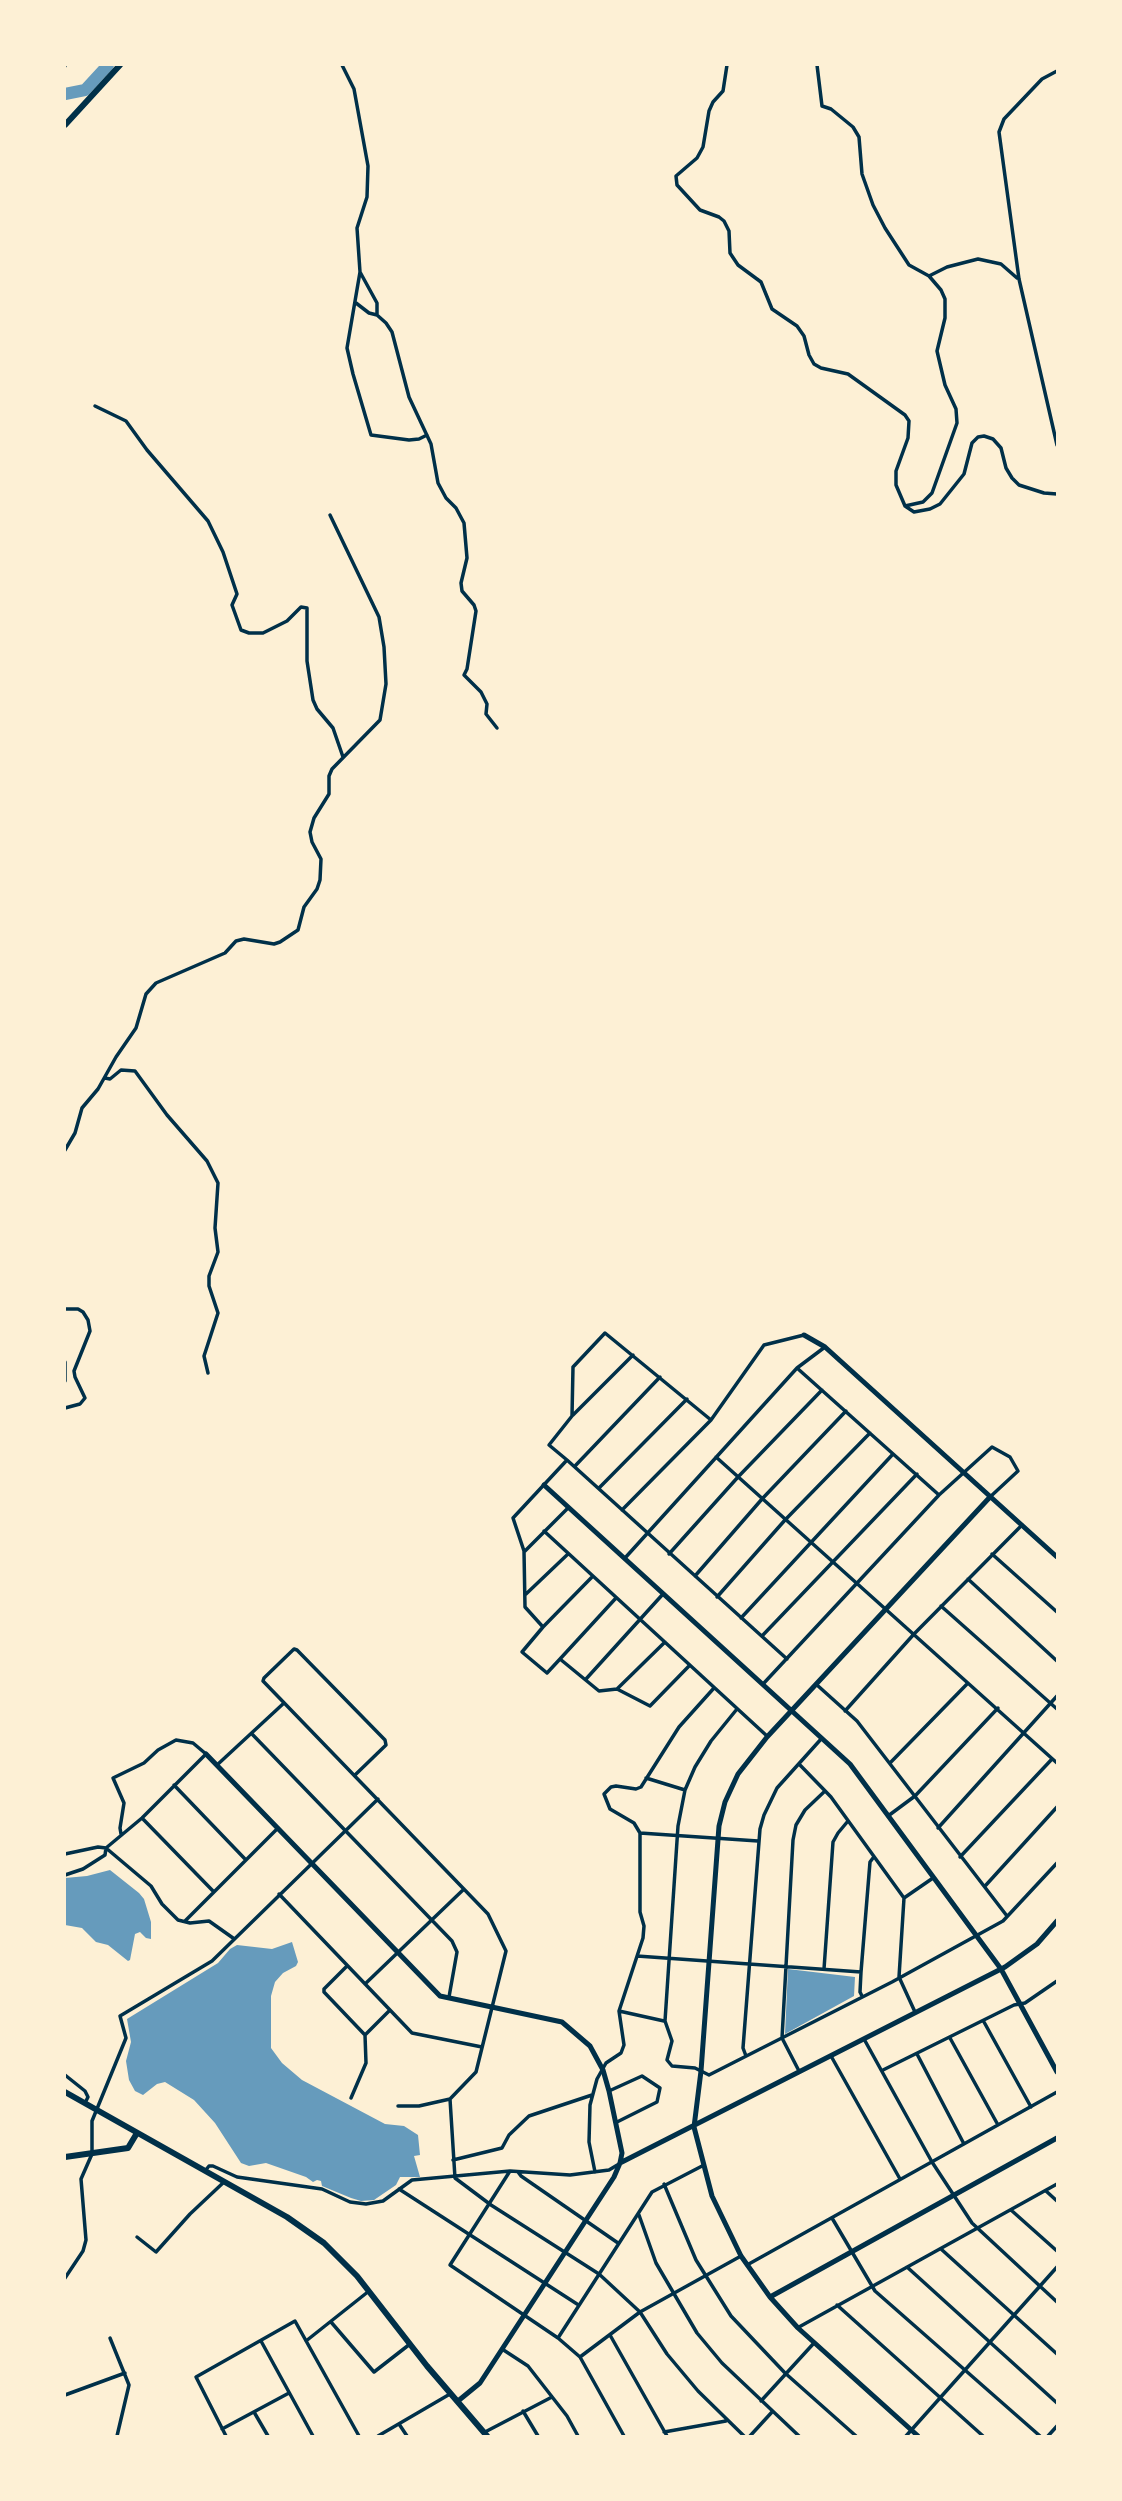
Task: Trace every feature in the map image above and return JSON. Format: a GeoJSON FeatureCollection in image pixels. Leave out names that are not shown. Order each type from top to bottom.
{"type":"FeatureCollection","features":[{"type":"Feature","properties":{"kind":"main road"},"geometry":{"type":"LineString","coordinates":[[65,125],[120,65]]}},
{"type":"Feature","properties":{"kind":"main road"},"geometry":{"type":"LineString","coordinates":[[65,2092],[287,2217],[324,2243],[369,2291],[486,2434]]}},
{"type":"Feature","properties":{"kind":"main road"},"geometry":{"type":"LineString","coordinates":[[65,2157],[128,2148],[137,2133]]}},
{"type":"Feature","properties":{"kind":"street"},"geometry":{"type":"LineString","coordinates":[[342,65],[355,89],[368,166],[367,197],[357,228],[360,272],[347,348],[371,435],[410,440],[427,435]]}},
{"type":"Feature","properties":{"kind":"street"},"geometry":{"type":"LineString","coordinates":[[727,65],[723,91],[709,111],[703,147],[697,158],[676,176],[675,180],[700,210],[724,221],[734,259],[761,282],[775,311],[797,326],[804,336],[814,364],[848,374],[905,415],[909,421],[908,438],[896,471],[896,485],[905,506],[914,512],[940,504],[964,474],[972,443],[978,437],[984,436],[993,439],[1001,448],[1006,468],[1019,485],[1057,494]]}},
{"type":"Feature","properties":{"kind":"street"},"geometry":{"type":"LineString","coordinates":[[817,65],[822,106],[831,109],[853,127],[859,137],[862,174],[879,217],[909,265],[929,276],[942,290],[945,299],[945,318],[937,351],[945,385],[956,409],[957,423],[932,493],[923,502],[905,506]]}},
{"type":"Feature","properties":{"kind":"street"},"geometry":{"type":"LineString","coordinates":[[1057,71],[1042,79],[1004,119],[999,132],[1019,279],[1057,445]]}},
{"type":"Feature","properties":{"kind":"street"},"geometry":{"type":"LineString","coordinates":[[929,276],[947,267],[985,259],[1001,264],[1019,279]]}},
{"type":"Feature","properties":{"kind":"street"},"geometry":{"type":"LineString","coordinates":[[360,272],[377,303],[377,316]]}},
{"type":"Feature","properties":{"kind":"street"},"geometry":{"type":"LineString","coordinates":[[356,303],[386,323],[392,332],[410,397],[427,435],[438,483],[464,523],[467,558],[461,583],[462,592],[476,611],[464,675],[481,692],[487,704],[486,714],[498,728]]}},
{"type":"Feature","properties":{"kind":"street"},"geometry":{"type":"LineString","coordinates":[[95,406],[126,421],[147,450],[208,521],[223,552],[237,594],[232,605],[241,630],[249,634],[263,633],[287,621],[301,607],[307,608],[307,661],[313,700],[333,728],[343,757]]}},
{"type":"Feature","properties":{"kind":"street"},"geometry":{"type":"LineString","coordinates":[[65,1150],[75,1133],[82,1108],[98,1089],[136,1028],[146,994],[156,983],[226,953],[236,941],[244,939],[274,944],[298,930],[304,907],[320,880],[321,859],[310,832],[314,818],[329,794],[332,768],[380,720],[386,684],[379,617],[330,515]]}},
{"type":"Feature","properties":{"kind":"street"},"geometry":{"type":"LineString","coordinates":[[105,1078],[110,1079],[121,1070],[135,1071],[167,1115],[207,1161],[218,1183],[215,1228],[218,1252],[209,1276],[209,1286],[218,1313],[205,1356],[208,1373]]}},
{"type":"Feature","properties":{"kind":"street"},"geometry":{"type":"LineString","coordinates":[[65,1308],[83,1312],[90,1331],[74,1371],[85,1398],[80,1404],[65,1408]]}},
{"type":"Feature","properties":{"kind":"street"},"geometry":{"type":"LineString","coordinates":[[572,1416],[573,1367],[605,1333],[711,1420]]}},
{"type":"Feature","properties":{"kind":"street"},"geometry":{"type":"LineString","coordinates":[[622,1510],[711,1420],[764,1345],[804,1335],[825,1346],[1057,1557]]}},
{"type":"Feature","properties":{"kind":"street"},"geometry":{"type":"LineString","coordinates":[[625,1558],[797,1368],[825,1346]]}},
{"type":"Feature","properties":{"kind":"street"},"geometry":{"type":"LineString","coordinates":[[634,1355],[572,1416],[549,1445],[788,1659]]}},
{"type":"Feature","properties":{"kind":"street"},"geometry":{"type":"LineString","coordinates":[[65,1362],[65,1381]]}},
{"type":"Feature","properties":{"kind":"street"},"geometry":{"type":"LineString","coordinates":[[797,1368],[939,1495]]}},
{"type":"Feature","properties":{"kind":"street"},"geometry":{"type":"LineString","coordinates":[[575,1466],[660,1377]]}},
{"type":"Feature","properties":{"kind":"street"},"geometry":{"type":"LineString","coordinates":[[669,1554],[822,1390]]}},
{"type":"Feature","properties":{"kind":"street"},"geometry":{"type":"LineString","coordinates":[[599,1488],[687,1398]]}},
{"type":"Feature","properties":{"kind":"street"},"geometry":{"type":"LineString","coordinates":[[695,1576],[762,1499],[846,1412]]}},
{"type":"Feature","properties":{"kind":"street"},"geometry":{"type":"LineString","coordinates":[[717,1597],[785,1520],[870,1433]]}},
{"type":"Feature","properties":{"kind":"street"},"geometry":{"type":"LineString","coordinates":[[764,1684],[939,1495],[992,1447],[1010,1457],[1018,1471],[990,1497],[885,1609],[767,1737],[738,1774],[725,1802],[718,1839],[701,2071],[694,2127],[712,2196],[741,2256],[770,2297],[798,2328],[918,2436]]}},
{"type":"Feature","properties":{"kind":"street"},"geometry":{"type":"LineString","coordinates":[[741,1618],[893,1454]]}},
{"type":"Feature","properties":{"kind":"street"},"geometry":{"type":"LineString","coordinates":[[716,1457],[1057,1763]]}},
{"type":"Feature","properties":{"kind":"street"},"geometry":{"type":"LineString","coordinates":[[543,1627],[525,1607],[524,1551],[513,1518],[567,1460]]}},
{"type":"Feature","properties":{"kind":"street"},"geometry":{"type":"LineString","coordinates":[[762,1636],[917,1474]]}},
{"type":"Feature","properties":{"kind":"street"},"geometry":{"type":"LineString","coordinates":[[544,1485],[850,1764],[1001,1969],[1057,2072]]}},
{"type":"Feature","properties":{"kind":"street"},"geometry":{"type":"LineString","coordinates":[[524,1551],[568,1507]]}},
{"type":"Feature","properties":{"kind":"street"},"geometry":{"type":"LineString","coordinates":[[845,1711],[914,1634],[1022,1525]]}},
{"type":"Feature","properties":{"kind":"street"},"geometry":{"type":"LineString","coordinates":[[544,1531],[767,1737]]}},
{"type":"Feature","properties":{"kind":"street"},"geometry":{"type":"LineString","coordinates":[[992,1553],[1057,1612]]}},
{"type":"Feature","properties":{"kind":"street"},"geometry":{"type":"LineString","coordinates":[[525,1595],[568,1554]]}},
{"type":"Feature","properties":{"kind":"street"},"geometry":{"type":"LineString","coordinates":[[592,1577],[522,1652],[547,1673],[616,1598]]}},
{"type":"Feature","properties":{"kind":"street"},"geometry":{"type":"LineString","coordinates":[[968,1579],[1057,1661]]}},
{"type":"Feature","properties":{"kind":"street"},"geometry":{"type":"LineString","coordinates":[[586,1679],[663,1594]]}},
{"type":"Feature","properties":{"kind":"street"},"geometry":{"type":"LineString","coordinates":[[941,1606],[1057,1709]]}},
{"type":"Feature","properties":{"kind":"street"},"geometry":{"type":"LineString","coordinates":[[617,1689],[664,1642]]}},
{"type":"Feature","properties":{"kind":"street"},"geometry":{"type":"LineString","coordinates":[[355,1775],[386,1745],[384,1740],[298,1650],[294,1649],[263,1681],[488,1914],[506,1951],[476,2072],[450,2099],[419,2106],[398,2106]]}},
{"type":"Feature","properties":{"kind":"street"},"geometry":{"type":"LineString","coordinates":[[559,1659],[599,1690],[617,1689],[650,1706],[689,1666]]}},
{"type":"Feature","properties":{"kind":"street"},"geometry":{"type":"LineString","coordinates":[[890,1763],[968,1683]]}},
{"type":"Feature","properties":{"kind":"street"},"geometry":{"type":"LineString","coordinates":[[817,1685],[857,1721],[1007,1916]]}},
{"type":"Feature","properties":{"kind":"street"},"geometry":{"type":"LineString","coordinates":[[595,2172],[588,2120],[592,2095],[606,2063],[621,2053],[624,2045],[619,2011],[643,1938],[644,1926],[640,1912],[640,1833],[634,1823],[610,1809],[604,1794],[616,1786],[636,1789],[641,1787],[679,1727],[714,1688]]}},
{"type":"Feature","properties":{"kind":"street"},"geometry":{"type":"LineString","coordinates":[[938,1828],[1057,1696]]}},
{"type":"Feature","properties":{"kind":"street"},"geometry":{"type":"LineString","coordinates":[[218,1765],[284,1703]]}},
{"type":"Feature","properties":{"kind":"street"},"geometry":{"type":"LineString","coordinates":[[737,1709],[704,1751],[685,1790],[678,1836],[665,2021],[672,2041],[667,2060],[672,2066],[695,2068],[709,2075],[900,1977],[977,1936],[1007,1916],[1057,1863]]}},
{"type":"Feature","properties":{"kind":"street"},"geometry":{"type":"LineString","coordinates":[[888,1816],[915,1796],[998,1709]]}},
{"type":"Feature","properties":{"kind":"street"},"geometry":{"type":"LineString","coordinates":[[252,1734],[452,1941],[457,1952],[449,1997]]}},
{"type":"Feature","properties":{"kind":"street"},"geometry":{"type":"LineString","coordinates":[[746,2056],[743,2048],[758,1841],[769,1803],[777,1788],[822,1738]]}},
{"type":"Feature","properties":{"kind":"street"},"geometry":{"type":"LineString","coordinates":[[121,1834],[124,1803],[113,1778],[144,1763],[158,1750],[176,1741],[193,1743],[218,1765],[440,1996],[562,2022],[590,2046],[603,2070],[609,2091],[617,2122],[621,2163],[546,2284],[480,2383],[458,2401]]}},
{"type":"Feature","properties":{"kind":"street"},"geometry":{"type":"LineString","coordinates":[[65,1875],[93,1864],[105,1855],[106,1848],[142,1818],[206,1754]]}},
{"type":"Feature","properties":{"kind":"street"},"geometry":{"type":"LineString","coordinates":[[960,1857],[1052,1758]]}},
{"type":"Feature","properties":{"kind":"street"},"geometry":{"type":"LineString","coordinates":[[799,1764],[825,1791],[904,1898],[900,1977],[915,2012]]}},
{"type":"Feature","properties":{"kind":"street"},"geometry":{"type":"LineString","coordinates":[[646,1778],[685,1790]]}},
{"type":"Feature","properties":{"kind":"street"},"geometry":{"type":"LineString","coordinates":[[174,1785],[245,1860]]}},
{"type":"Feature","properties":{"kind":"street"},"geometry":{"type":"LineString","coordinates":[[799,2071],[782,2038],[793,1840],[796,1825],[805,1810],[825,1791]]}},
{"type":"Feature","properties":{"kind":"street"},"geometry":{"type":"LineString","coordinates":[[65,2278],[86,2241],[81,2179],[92,2154],[92,2121],[126,2038],[120,2016],[203,1968],[226,1950],[233,1938],[378,1799]]}},
{"type":"Feature","properties":{"kind":"street"},"geometry":{"type":"LineString","coordinates":[[985,1886],[1057,1807]]}},
{"type":"Feature","properties":{"kind":"street"},"geometry":{"type":"LineString","coordinates":[[142,1818],[213,1891]]}},
{"type":"Feature","properties":{"kind":"street"},"geometry":{"type":"LineString","coordinates":[[824,1969],[833,1842],[848,1821]]}},
{"type":"Feature","properties":{"kind":"street"},"geometry":{"type":"LineString","coordinates":[[185,1921],[278,1829]]}},
{"type":"Feature","properties":{"kind":"street"},"geometry":{"type":"LineString","coordinates":[[640,1833],[758,1841]]}},
{"type":"Feature","properties":{"kind":"street"},"geometry":{"type":"LineString","coordinates":[[65,1854],[98,1847],[106,1848],[152,1886],[162,1904],[178,1920],[209,1921],[233,1938]]}},
{"type":"Feature","properties":{"kind":"street"},"geometry":{"type":"LineString","coordinates":[[862,1996],[861,1972],[870,1862],[873,1858]]}},
{"type":"Feature","properties":{"kind":"street"},"geometry":{"type":"LineString","coordinates":[[904,1898],[933,1878]]}},
{"type":"Feature","properties":{"kind":"street"},"geometry":{"type":"LineString","coordinates":[[365,1984],[464,1889]]}},
{"type":"Feature","properties":{"kind":"street"},"geometry":{"type":"LineString","coordinates":[[279,1894],[412,2033],[483,2048]]}},
{"type":"Feature","properties":{"kind":"street"},"geometry":{"type":"LineString","coordinates":[[205,2171],[209,2166],[213,2166],[237,2177],[322,2189],[351,2202],[366,2204],[383,2201],[412,2180],[510,2171],[570,2175],[609,2170],[1001,1969],[1029,1951],[1057,1921]]}},
{"type":"Feature","properties":{"kind":"street"},"geometry":{"type":"LineString","coordinates":[[637,1956],[861,1972]]}},
{"type":"Feature","properties":{"kind":"street"},"geometry":{"type":"LineString","coordinates":[[346,1966],[324,1992],[365,2035],[366,2063],[351,2098]]}},
{"type":"Feature","properties":{"kind":"street"},"geometry":{"type":"LineString","coordinates":[[883,2070],[1025,2003],[1056,1984]]}},
{"type":"Feature","properties":{"kind":"street"},"geometry":{"type":"LineString","coordinates":[[365,2035],[390,2011]]}},
{"type":"Feature","properties":{"kind":"street"},"geometry":{"type":"LineString","coordinates":[[619,2011],[665,2021]]}},
{"type":"Feature","properties":{"kind":"street"},"geometry":{"type":"LineString","coordinates":[[984,2022],[1031,2106]]}},
{"type":"Feature","properties":{"kind":"street"},"geometry":{"type":"LineString","coordinates":[[950,2038],[999,2125]]}},
{"type":"Feature","properties":{"kind":"street"},"geometry":{"type":"LineString","coordinates":[[864,2039],[932,2162],[977,2230],[1057,2302]]}},
{"type":"Feature","properties":{"kind":"street"},"geometry":{"type":"LineString","coordinates":[[917,2054],[964,2144]]}},
{"type":"Feature","properties":{"kind":"street"},"geometry":{"type":"LineString","coordinates":[[830,2055],[900,2179]]}},
{"type":"Feature","properties":{"kind":"street"},"geometry":{"type":"LineString","coordinates":[[65,2075],[85,2091],[88,2097],[85,2103]]}},
{"type":"Feature","properties":{"kind":"street"},"geometry":{"type":"LineString","coordinates":[[609,2091],[642,2076],[660,2088],[656,2102],[617,2122]]}},
{"type":"Feature","properties":{"kind":"street"},"geometry":{"type":"LineString","coordinates":[[747,2265],[1057,2092]]}},
{"type":"Feature","properties":{"kind":"street"},"geometry":{"type":"LineString","coordinates":[[453,2160],[502,2148],[509,2135],[529,2116],[592,2095]]}},
{"type":"Feature","properties":{"kind":"street"},"geometry":{"type":"LineString","coordinates":[[450,2099],[455,2178],[491,2205],[599,2274],[640,2312],[667,2354],[698,2391],[744,2436]]}},
{"type":"Feature","properties":{"kind":"street"},"geometry":{"type":"LineString","coordinates":[[770,2297],[1057,2138]]}},
{"type":"Feature","properties":{"kind":"street"},"geometry":{"type":"LineString","coordinates":[[558,2338],[652,2192],[704,2165]]}},
{"type":"Feature","properties":{"kind":"street"},"geometry":{"type":"LineString","coordinates":[[510,2171],[491,2205],[450,2265],[558,2338],[580,2357],[624,2436]]}},
{"type":"Feature","properties":{"kind":"street"},"geometry":{"type":"LineString","coordinates":[[518,2172],[618,2243]]}},
{"type":"Feature","properties":{"kind":"street"},"geometry":{"type":"LineString","coordinates":[[137,2237],[156,2252],[224,2182]]}},
{"type":"Feature","properties":{"kind":"street"},"geometry":{"type":"LineString","coordinates":[[664,2184],[696,2260],[731,2316],[785,2373],[856,2436]]}},
{"type":"Feature","properties":{"kind":"street"},"geometry":{"type":"LineString","coordinates":[[798,2328],[1057,2185]]}},
{"type":"Feature","properties":{"kind":"street"},"geometry":{"type":"LineString","coordinates":[[399,2189],[578,2304]]}},
{"type":"Feature","properties":{"kind":"street"},"geometry":{"type":"LineString","coordinates":[[1046,2191],[1057,2201]]}},
{"type":"Feature","properties":{"kind":"street"},"geometry":{"type":"LineString","coordinates":[[1011,2210],[1057,2251]]}},
{"type":"Feature","properties":{"kind":"street"},"geometry":{"type":"LineString","coordinates":[[639,2215],[656,2263],[697,2333],[722,2363],[799,2436]]}},
{"type":"Feature","properties":{"kind":"street"},"geometry":{"type":"LineString","coordinates":[[832,2218],[872,2287],[1040,2436]]}},
{"type":"Feature","properties":{"kind":"street"},"geometry":{"type":"LineString","coordinates":[[941,2249],[1057,2354]]}},
{"type":"Feature","properties":{"kind":"street"},"geometry":{"type":"LineString","coordinates":[[580,2357],[640,2312],[741,2256]]}},
{"type":"Feature","properties":{"kind":"street"},"geometry":{"type":"LineString","coordinates":[[907,2267],[1057,2403]]}},
{"type":"Feature","properties":{"kind":"street"},"geometry":{"type":"LineString","coordinates":[[906,2436],[1057,2267]]}},
{"type":"Feature","properties":{"kind":"street"},"geometry":{"type":"LineString","coordinates":[[306,2341],[369,2291]]}},
{"type":"Feature","properties":{"kind":"street"},"geometry":{"type":"LineString","coordinates":[[837,2305],[983,2436]]}},
{"type":"Feature","properties":{"kind":"street"},"geometry":{"type":"LineString","coordinates":[[226,2436],[196,2378],[295,2321],[359,2436]]}},
{"type":"Feature","properties":{"kind":"street"},"geometry":{"type":"LineString","coordinates":[[331,2322],[374,2372],[410,2344]]}},
{"type":"Feature","properties":{"kind":"street"},"geometry":{"type":"LineString","coordinates":[[610,2335],[665,2434],[726,2421]]}},
{"type":"Feature","properties":{"kind":"street"},"geometry":{"type":"LineString","coordinates":[[110,2338],[129,2385],[117,2436]]}},
{"type":"Feature","properties":{"kind":"street"},"geometry":{"type":"LineString","coordinates":[[261,2341],[313,2436]]}},
{"type":"Feature","properties":{"kind":"street"},"geometry":{"type":"LineString","coordinates":[[761,2401],[814,2343]]}},
{"type":"Feature","properties":{"kind":"street"},"geometry":{"type":"LineString","coordinates":[[502,2349],[528,2366],[578,2436]]}},
{"type":"Feature","properties":{"kind":"street"},"geometry":{"type":"LineString","coordinates":[[65,2395],[126,2373]]}},
{"type":"Feature","properties":{"kind":"street"},"geometry":{"type":"LineString","coordinates":[[222,2429],[289,2393]]}},
{"type":"Feature","properties":{"kind":"street"},"geometry":{"type":"LineString","coordinates":[[378,2436],[451,2393]]}},
{"type":"Feature","properties":{"kind":"street"},"geometry":{"type":"LineString","coordinates":[[486,2434],[552,2397]]}},
{"type":"Feature","properties":{"kind":"street"},"geometry":{"type":"LineString","coordinates":[[523,2411],[538,2436]]}},
{"type":"Feature","properties":{"kind":"street"},"geometry":{"type":"LineString","coordinates":[[254,2412],[268,2436]]}},
{"type":"Feature","properties":{"kind":"street"},"geometry":{"type":"LineString","coordinates":[[750,2436],[772,2412]]}},
{"type":"Feature","properties":{"kind":"street"},"geometry":{"type":"LineString","coordinates":[[399,2424],[407,2436]]}},
{"type":"Feature","properties":{"kind":"street"},"geometry":{"type":"LineString","coordinates":[[1048,2436],[1057,2426]]}},
{"type":"Feature","properties":{"kind":"water"},"geometry":{"type":"Polygon","coordinates":[[[110,1870],[144,1899],[151,1922],[151,1939],[140,1932],[135,1934],[128,1961],[108,1945],[96,1942],[82,1928],[65,1925],[65,1878],[110,1870]]]}},
{"type":"Feature","properties":{"kind":"water"},"geometry":{"type":"Polygon","coordinates":[[[292,1942],[298,1962],[275,1982],[271,1996],[271,2048],[282,2063],[302,2080],[385,2124],[404,2126],[418,2135],[420,2155],[414,2156],[420,2177],[400,2177],[396,2185],[374,2200],[361,2201],[351,2198],[322,2186],[321,2181],[313,2182],[266,2163],[249,2166],[241,2163],[215,2123],[194,2100],[165,2082],[157,2084],[143,2095],[135,2091],[129,2080],[126,2061],[131,2042],[127,2019],[218,1963],[237,1945],[272,1949],[292,1942]]]}},
{"type":"Feature","properties":{"kind":"water"},"geometry":{"type":"Polygon","coordinates":[[[788,1969],[855,1977],[854,1996],[785,2034],[788,1969]]]}},
{"type":"Feature","properties":{"kind":"waterway"},"geometry":{"type":"LineString","coordinates":[[65,94],[85,90],[108,65]]}}]}
